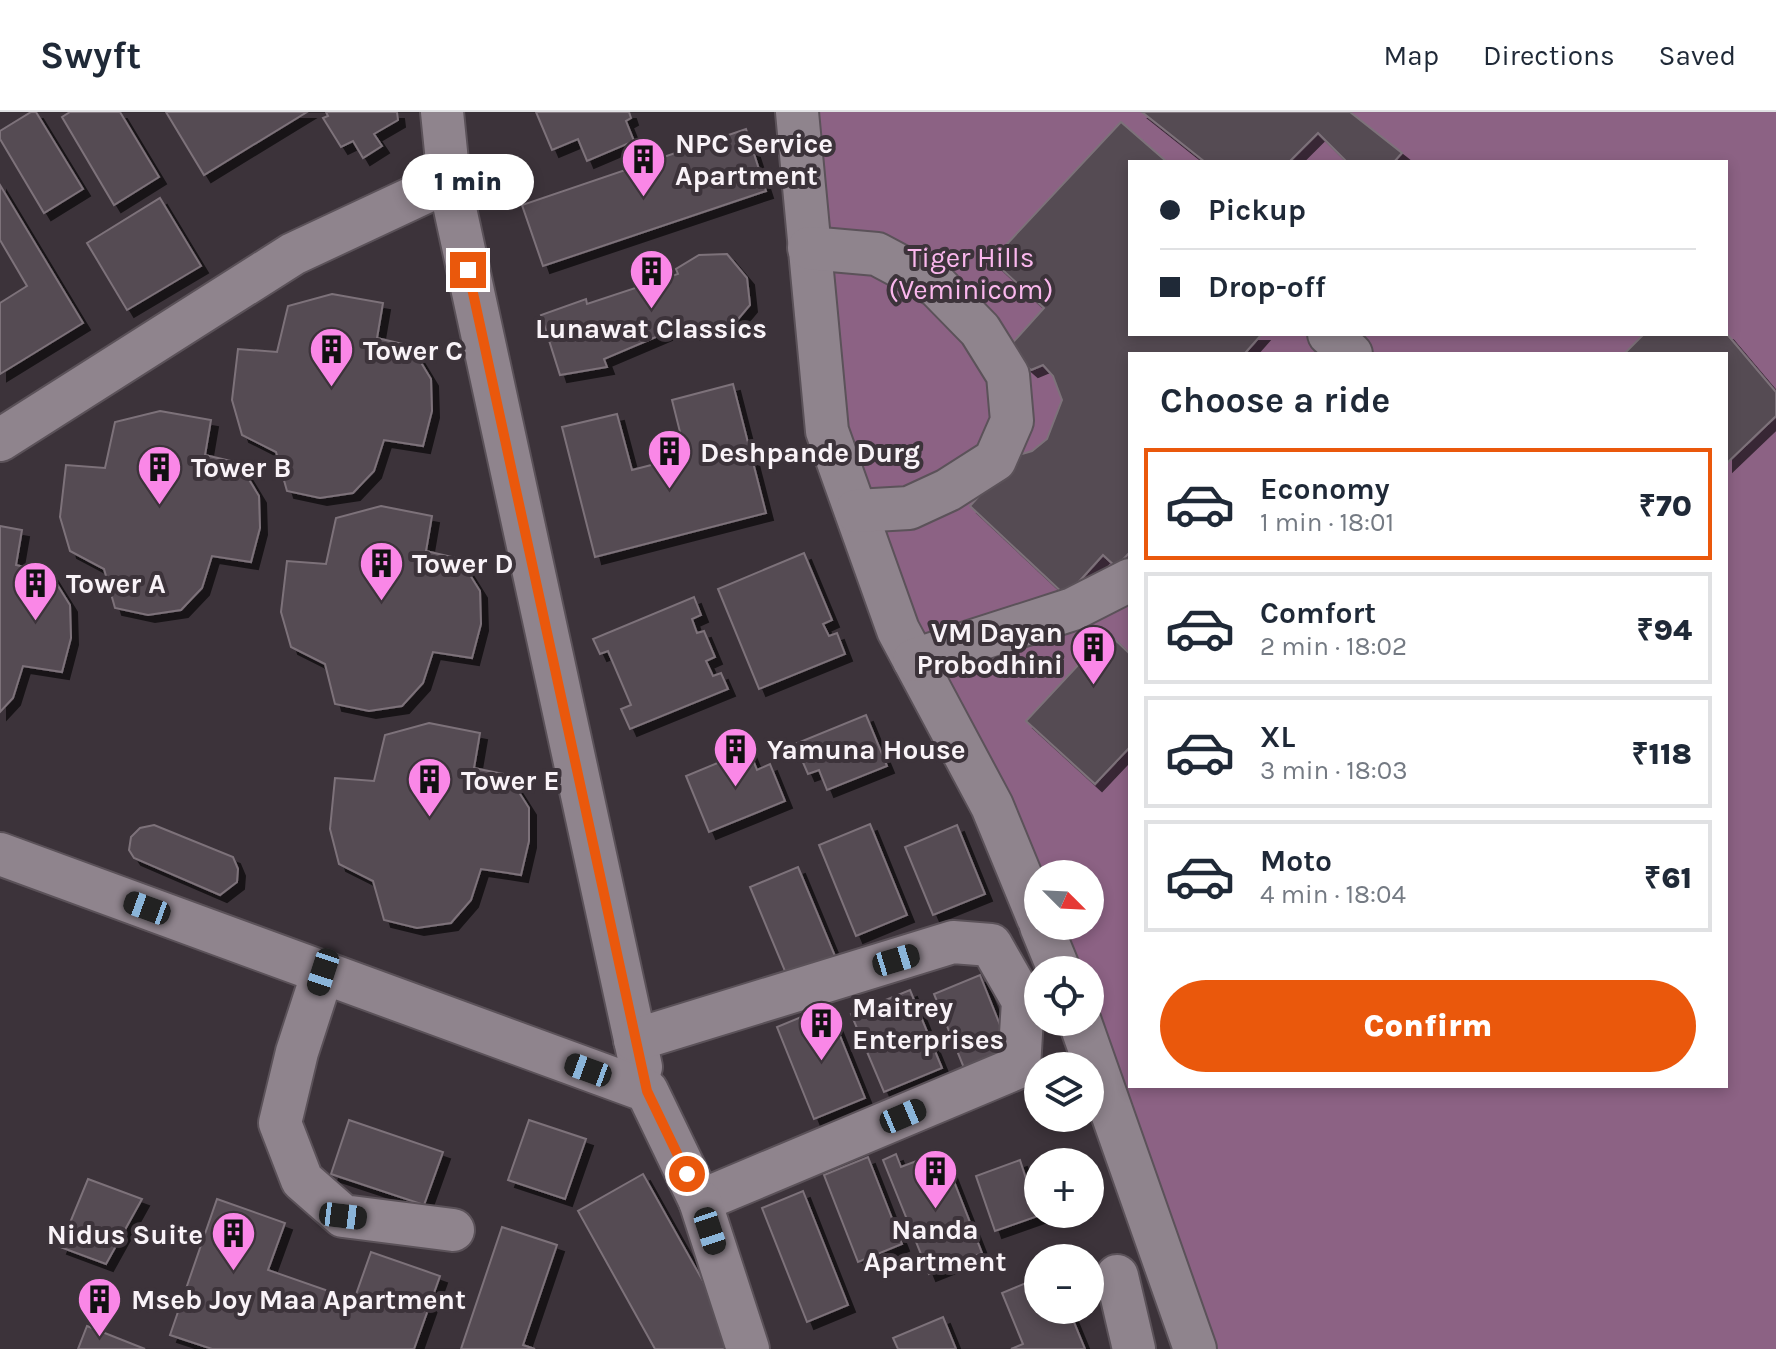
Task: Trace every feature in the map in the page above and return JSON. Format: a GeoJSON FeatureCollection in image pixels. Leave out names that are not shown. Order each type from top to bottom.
{"type":"FeatureCollection","features":[{"type":"Feature","properties":{"kind":"street"},"geometry":{"type":"LineString","coordinates":[[442,112],[449,181],[647,1091],[700,1201],[748,1349]]}},
{"type":"Feature","properties":{"kind":"street"},"geometry":{"type":"LineString","coordinates":[[797,112],[827,431],[898,630],[992,806],[1024,884]]}},
{"type":"Feature","properties":{"kind":"street"},"geometry":{"type":"LineString","coordinates":[[0,440],[293,254],[449,181]]}},
{"type":"Feature","properties":{"kind":"street"},"geometry":{"type":"LineString","coordinates":[[809,248],[877,254],[937,286],[980,330],[1008,375],[1012,421],[995,460],[948,490],[909,508],[856,511]]}},
{"type":"Feature","properties":{"kind":"street"},"geometry":{"type":"LineString","coordinates":[[1331,336],[1349,352]]}},
{"type":"Feature","properties":{"kind":"street"},"geometry":{"type":"LineString","coordinates":[[914,660],[1073,609],[1128,581]]}},
{"type":"Feature","properties":{"kind":"street"},"geometry":{"type":"LineString","coordinates":[[0,854],[647,1091]]}},
{"type":"Feature","properties":{"kind":"street"},"geometry":{"type":"LineString","coordinates":[[635,1040],[953,942],[991,945],[1023,1001],[1019,1067],[700,1201]]}},
{"type":"Feature","properties":{"kind":"street"},"geometry":{"type":"LineString","coordinates":[[323,972],[297,1052],[280,1123],[302,1180],[343,1216],[453,1230]]}},
{"type":"Feature","properties":{"kind":"street"},"geometry":{"type":"LineString","coordinates":[[1085,1036],[1195,1349]]}},
{"type":"Feature","properties":{"kind":"street"},"geometry":{"type":"LineString","coordinates":[[1117,1276],[1134,1349]]}},
{"type":"Feature","properties":{"kind":"green space","name":"Tiger Hills (Veminicom)"},"geometry":{"type":"Polygon","coordinates":[[[797,112],[1776,112],[1776,1349],[1195,1349],[1104,1066],[1104,1052],[1100,1052],[1094,1036],[1104,1036],[1104,956],[1053,956],[1047,940],[1104,940],[1104,860],[1031,860],[856,511],[797,112]]]}},
{"type":"Feature","properties":{"kind":"building"},"geometry":{"type":"Polygon","coordinates":[[[36,112],[83,189],[44,213],[0,139],[0,131],[36,112]]]}},
{"type":"Feature","properties":{"kind":"building"},"geometry":{"type":"Polygon","coordinates":[[[70,112],[120,112],[159,177],[114,205],[62,117],[70,112]]]}},
{"type":"Feature","properties":{"kind":"building"},"geometry":{"type":"Polygon","coordinates":[[[166,112],[307,112],[204,175],[166,112]]]}},
{"type":"Feature","properties":{"kind":"building"},"geometry":{"type":"Polygon","coordinates":[[[326,112],[397,112],[398,120],[374,134],[382,146],[363,158],[353,141],[341,147],[323,118],[328,116],[326,112]]]}},
{"type":"Feature","properties":{"kind":"building"},"geometry":{"type":"Polygon","coordinates":[[[536,112],[629,112],[631,118],[626,121],[634,141],[587,161],[578,139],[552,150],[536,112]]]}},
{"type":"Feature","properties":{"kind":"building"},"geometry":{"type":"Polygon","coordinates":[[[1142,112],[1350,112],[1402,153],[1396,160],[1345,160],[1318,133],[1291,160],[1202,160],[1142,112]]]}},
{"type":"Feature","properties":{"kind":"building"},"geometry":{"type":"Polygon","coordinates":[[[1121,122],[1165,160],[1128,160],[1128,336],[1260,336],[1246,352],[1128,352],[1128,554],[1116,567],[1103,555],[1066,596],[970,506],[1015,456],[1032,451],[1047,439],[1062,400],[1053,376],[1043,365],[1031,370],[1007,349],[1044,308],[992,260],[1121,122]]]}},
{"type":"Feature","properties":{"kind":"building","name":"NPC Service Apartment"},"geometry":{"type":"Polygon","coordinates":[[[746,129],[766,191],[543,266],[522,205],[746,129]]]}},
{"type":"Feature","properties":{"kind":"building"},"geometry":{"type":"Polygon","coordinates":[[[0,185],[83,323],[0,374],[0,303],[27,286],[0,240],[0,185]]]}},
{"type":"Feature","properties":{"kind":"building"},"geometry":{"type":"Polygon","coordinates":[[[160,198],[201,266],[127,310],[87,243],[160,198]]]}},
{"type":"Feature","properties":{"kind":"building","name":"Lunawat Classics"},"geometry":{"type":"Polygon","coordinates":[[[727,254],[747,278],[750,305],[729,330],[688,333],[684,325],[604,359],[607,367],[560,375],[541,315],[586,299],[587,304],[678,274],[676,269],[699,255],[727,254]]]}},
{"type":"Feature","properties":{"kind":"building","name":"Tower C"},"geometry":{"type":"Polygon","coordinates":[[[332,294],[383,303],[377,338],[411,346],[431,379],[432,411],[423,446],[384,440],[374,471],[353,493],[320,498],[287,491],[276,452],[242,435],[232,400],[238,349],[277,352],[288,306],[332,294]]]}},
{"type":"Feature","properties":{"kind":"building"},"geometry":{"type":"Polygon","coordinates":[[[1728,335],[1776,392],[1776,416],[1728,462],[1728,352],[1626,352],[1642,336],[1728,335]]]}},
{"type":"Feature","properties":{"kind":"building","name":"Deshpande Durg"},"geometry":{"type":"Polygon","coordinates":[[[733,384],[766,513],[595,557],[562,427],[617,414],[632,470],[686,456],[672,400],[733,384]]]}},
{"type":"Feature","properties":{"kind":"building","name":"Tower B"},"geometry":{"type":"Polygon","coordinates":[[[160,411],[211,420],[205,455],[239,463],[259,496],[260,528],[251,562],[212,556],[202,588],[181,610],[148,615],[115,608],[104,569],[70,551],[60,517],[66,465],[105,468],[115,422],[160,411]]]}},
{"type":"Feature","properties":{"kind":"building","name":"Tower D"},"geometry":{"type":"Polygon","coordinates":[[[381,506],[432,516],[426,551],[460,559],[480,591],[481,624],[472,658],[433,652],[423,683],[402,706],[369,711],[335,704],[325,664],[291,647],[281,612],[287,561],[326,564],[336,518],[381,506]]]}},
{"type":"Feature","properties":{"kind":"building","name":"Tower A"},"geometry":{"type":"Polygon","coordinates":[[[0,526],[22,530],[16,565],[50,573],[70,605],[71,638],[62,672],[23,666],[13,698],[0,712],[0,526]]]}},
{"type":"Feature","properties":{"kind":"building"},"geometry":{"type":"Polygon","coordinates":[[[804,553],[832,620],[823,624],[829,636],[837,633],[845,654],[759,689],[718,589],[804,553]]]}},
{"type":"Feature","properties":{"kind":"building"},"geometry":{"type":"Polygon","coordinates":[[[694,597],[701,615],[692,619],[697,633],[704,631],[715,657],[706,661],[713,676],[721,673],[728,689],[630,729],[621,709],[631,705],[608,651],[600,654],[593,639],[694,597]]]}},
{"type":"Feature","properties":{"kind":"building","name":"VM Dayan Probodhini"},"geometry":{"type":"Polygon","coordinates":[[[1108,633],[1128,652],[1128,749],[1095,784],[1026,721],[1108,633]]]}},
{"type":"Feature","properties":{"kind":"building"},"geometry":{"type":"Polygon","coordinates":[[[866,715],[887,766],[827,790],[819,770],[808,774],[795,744],[866,715]]]}},
{"type":"Feature","properties":{"kind":"building","name":"Tower E"},"geometry":{"type":"Polygon","coordinates":[[[429,723],[480,733],[474,768],[508,775],[529,808],[529,841],[521,875],[481,869],[471,900],[451,923],[417,928],[384,920],[373,881],[339,864],[330,829],[335,778],[374,781],[385,735],[429,723]]]}},
{"type":"Feature","properties":{"kind":"building","name":"Yamuna House"},"geometry":{"type":"Polygon","coordinates":[[[749,750],[757,770],[770,764],[785,801],[709,832],[686,776],[749,750]]]}},
{"type":"Feature","properties":{"kind":"building"},"geometry":{"type":"Polygon","coordinates":[[[870,824],[907,915],[856,936],[819,845],[870,824]]]}},
{"type":"Feature","properties":{"kind":"building"},"geometry":{"type":"Polygon","coordinates":[[[154,825],[233,857],[238,869],[237,882],[220,895],[134,858],[129,850],[131,837],[140,828],[154,825]]]}},
{"type":"Feature","properties":{"kind":"building"},"geometry":{"type":"Polygon","coordinates":[[[957,825],[985,894],[933,915],[905,847],[957,825]]]}},
{"type":"Feature","properties":{"kind":"building"},"geometry":{"type":"Polygon","coordinates":[[[798,867],[835,956],[787,976],[750,887],[798,867]]]}},
{"type":"Feature","properties":{"kind":"building"},"geometry":{"type":"Polygon","coordinates":[[[980,975],[1010,1050],[964,1068],[934,994],[980,975]]]}},
{"type":"Feature","properties":{"kind":"building"},"geometry":{"type":"Polygon","coordinates":[[[910,990],[942,1068],[884,1092],[851,1014],[910,990]]]}},
{"type":"Feature","properties":{"kind":"building","name":"Maitrey Enterprises"},"geometry":{"type":"Polygon","coordinates":[[[828,1006],[865,1098],[814,1119],[777,1027],[828,1006]]]}},
{"type":"Feature","properties":{"kind":"building"},"geometry":{"type":"Polygon","coordinates":[[[349,1120],[443,1152],[424,1205],[331,1174],[349,1120]]]}},
{"type":"Feature","properties":{"kind":"building"},"geometry":{"type":"Polygon","coordinates":[[[529,1120],[586,1139],[565,1199],[508,1180],[529,1120]]]}},
{"type":"Feature","properties":{"kind":"building","name":"Nanda Apartment"},"geometry":{"type":"Polygon","coordinates":[[[896,1154],[901,1167],[919,1160],[923,1170],[946,1161],[982,1253],[929,1274],[883,1160],[896,1154]]]}},
{"type":"Feature","properties":{"kind":"building"},"geometry":{"type":"Polygon","coordinates":[[[868,1157],[902,1244],[858,1262],[824,1175],[868,1157]]]}},
{"type":"Feature","properties":{"kind":"building"},"geometry":{"type":"Polygon","coordinates":[[[1020,1160],[1024,1172],[1024,1221],[995,1231],[976,1176],[1020,1160]]]}},
{"type":"Feature","properties":{"kind":"building"},"geometry":{"type":"Polygon","coordinates":[[[643,1174],[741,1349],[655,1349],[578,1211],[643,1174]]]}},
{"type":"Feature","properties":{"kind":"building"},"geometry":{"type":"Polygon","coordinates":[[[88,1179],[142,1199],[106,1264],[60,1247],[88,1179]]]}},
{"type":"Feature","properties":{"kind":"building"},"geometry":{"type":"Polygon","coordinates":[[[803,1191],[848,1305],[807,1322],[762,1208],[803,1191]]]}},
{"type":"Feature","properties":{"kind":"building","name":"Nidus Suite"},"geometry":{"type":"Polygon","coordinates":[[[217,1199],[285,1223],[268,1270],[354,1300],[371,1252],[440,1276],[414,1349],[212,1349],[170,1335],[217,1199]]]}},
{"type":"Feature","properties":{"kind":"building"},"geometry":{"type":"Polygon","coordinates":[[[502,1227],[557,1245],[523,1345],[535,1349],[461,1349],[502,1227]]]}},
{"type":"Feature","properties":{"kind":"building"},"geometry":{"type":"Polygon","coordinates":[[[1024,1284],[1024,1324],[1075,1324],[1085,1349],[1011,1349],[1023,1344],[1002,1293],[1024,1284]]]}},
{"type":"Feature","properties":{"kind":"building"},"geometry":{"type":"Polygon","coordinates":[[[943,1317],[956,1349],[898,1349],[893,1338],[943,1317]]]}},
{"type":"Feature","properties":{"kind":"building","name":"Mseb Joy Maa Apartment"},"geometry":{"type":"Polygon","coordinates":[[[87,1326],[145,1349],[78,1349],[87,1326]]]}},
{"type":"Feature","properties":{"kind":"place","name":"NPC Service Apartment"},"geometry":{"type":"Point","coordinates":[644,198]}},
{"type":"Feature","properties":{"kind":"place","name":"Lunawat Classics"},"geometry":{"type":"Point","coordinates":[651,310]}},
{"type":"Feature","properties":{"kind":"place","name":"Tower C"},"geometry":{"type":"Point","coordinates":[332,389]}},
{"type":"Feature","properties":{"kind":"place","name":"Deshpande Durg"},"geometry":{"type":"Point","coordinates":[669,491]}},
{"type":"Feature","properties":{"kind":"place","name":"Tower B"},"geometry":{"type":"Point","coordinates":[160,506]}},
{"type":"Feature","properties":{"kind":"place","name":"Tower D"},"geometry":{"type":"Point","coordinates":[381,602]}},
{"type":"Feature","properties":{"kind":"place","name":"Tower A"},"geometry":{"type":"Point","coordinates":[35,622]}},
{"type":"Feature","properties":{"kind":"place","name":"VM Dayan Probodhini"},"geometry":{"type":"Point","coordinates":[1094,687]}},
{"type":"Feature","properties":{"kind":"place","name":"Yamuna House"},"geometry":{"type":"Point","coordinates":[736,788]}},
{"type":"Feature","properties":{"kind":"place","name":"Tower E"},"geometry":{"type":"Point","coordinates":[430,819]}},
{"type":"Feature","properties":{"kind":"place","name":"Maitrey Enterprises"},"geometry":{"type":"Point","coordinates":[821,1062]}},
{"type":"Feature","properties":{"kind":"place","name":"Nanda Apartment"},"geometry":{"type":"Point","coordinates":[935,1211]}},
{"type":"Feature","properties":{"kind":"place","name":"Nidus Suite"},"geometry":{"type":"Point","coordinates":[234,1273]}},
{"type":"Feature","properties":{"kind":"place","name":"Mseb Joy Maa Apartment"},"geometry":{"type":"Point","coordinates":[100,1338]}},
{"type":"Feature","properties":{"kind":"route"},"geometry":{"type":"LineString","coordinates":[[468,270],[647,1091],[687,1174]]}}]}
